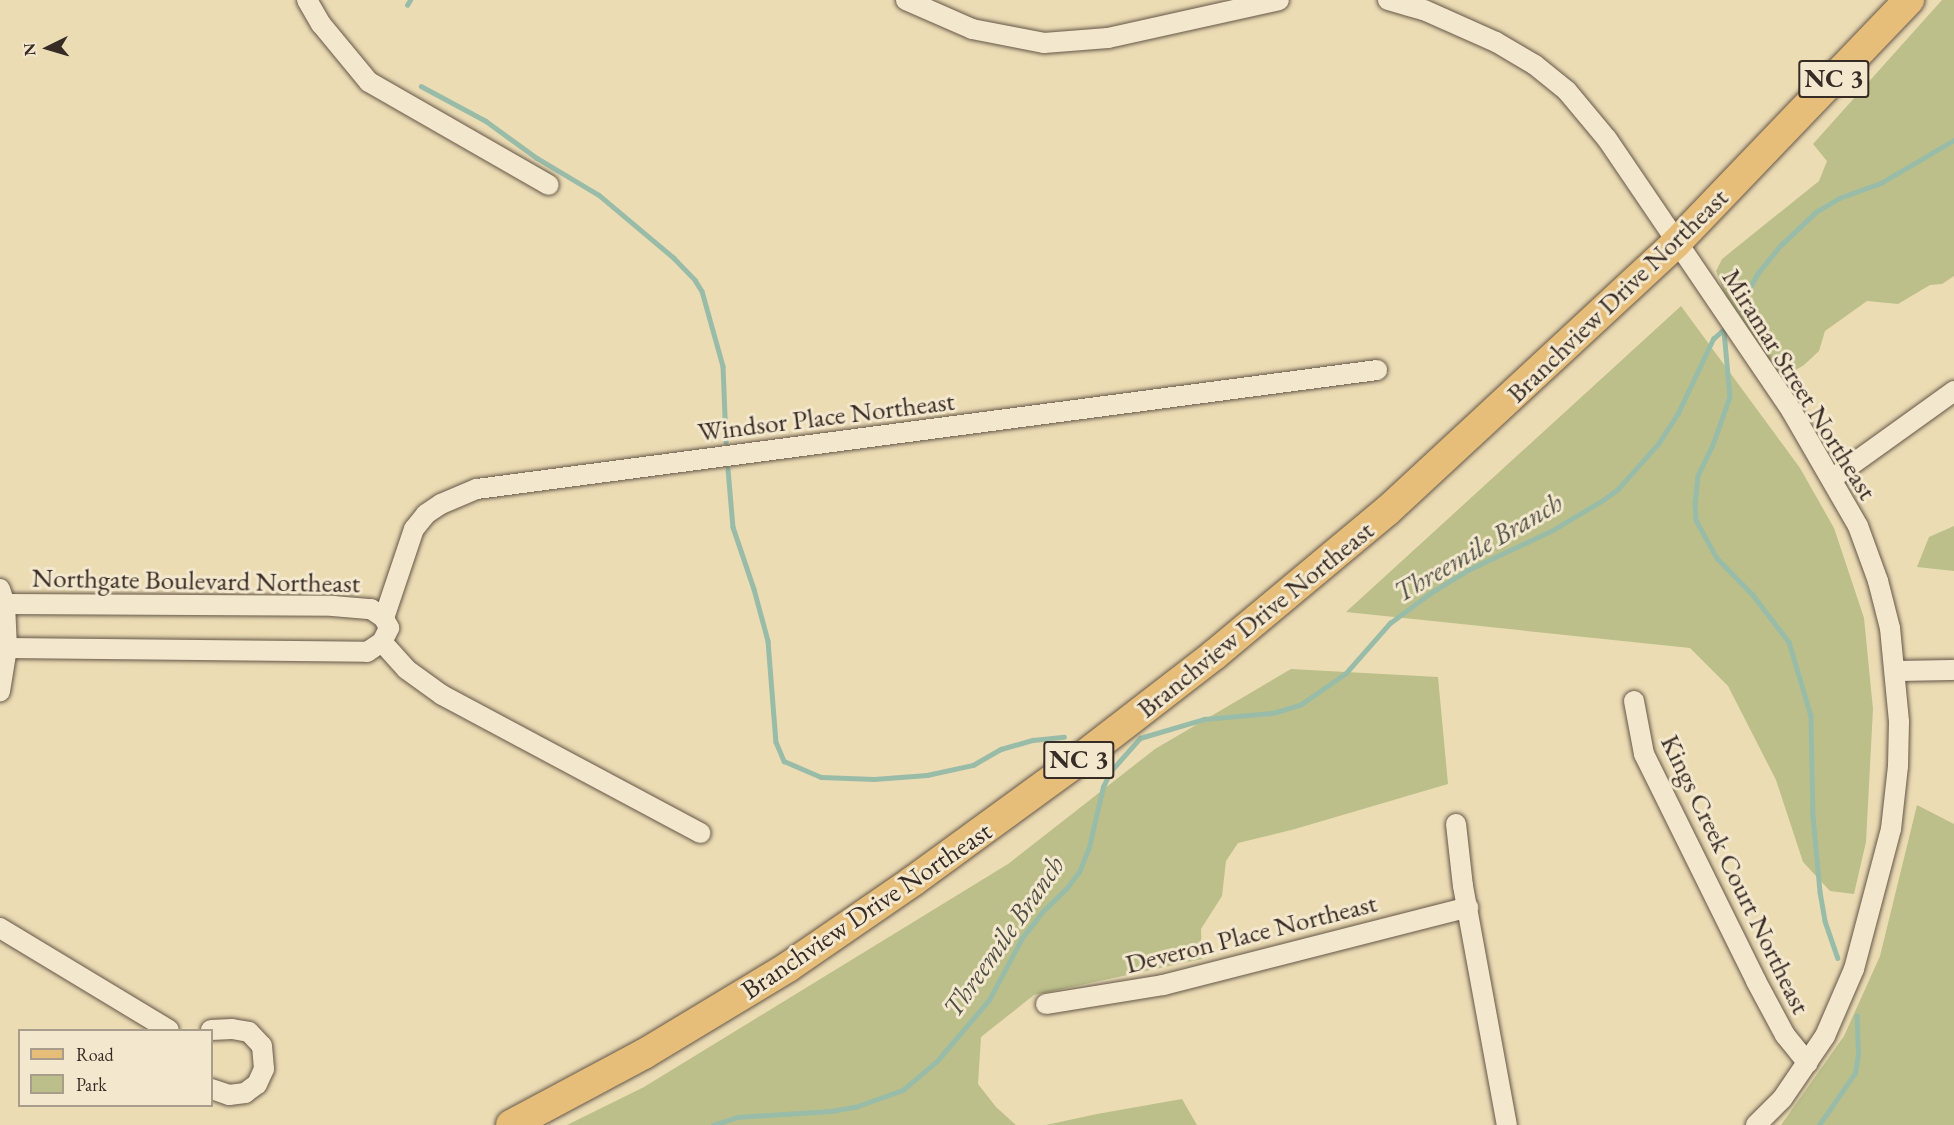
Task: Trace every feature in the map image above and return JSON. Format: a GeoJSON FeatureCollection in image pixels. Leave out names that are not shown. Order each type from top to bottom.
{"type":"FeatureCollection","features":[{"type":"Feature","properties":{"kind":"main road","name":"Branchview Drive Northeast"},"geometry":{"type":"LineString","coordinates":[[511,1125],[644,1054],[781,972],[913,881],[1068,768],[1214,655],[1387,511],[1676,243],[1909,0]]}},
{"type":"Feature","properties":{"kind":"street"},"geometry":{"type":"LineString","coordinates":[[307,0],[321,24],[369,82],[549,185]]}},
{"type":"Feature","properties":{"kind":"street"},"geometry":{"type":"LineString","coordinates":[[906,0],[972,29],[1044,43],[1108,38],[1279,0]]}},
{"type":"Feature","properties":{"kind":"street","name":"Miramar Street Northeast"},"geometry":{"type":"LineString","coordinates":[[1388,0],[1424,10],[1496,42],[1535,65],[1567,91],[1607,139],[1791,410],[1833,478],[1858,526],[1878,581],[1890,628],[1895,671],[1898,766],[1891,829],[1854,969],[1825,1036],[1782,1098],[1756,1125]]}},
{"type":"Feature","properties":{"kind":"street","name":"Windsor Place Northeast"},"geometry":{"type":"LineString","coordinates":[[382,642],[389,628],[384,618],[414,529],[426,514],[441,504],[477,489],[1377,370]]}},
{"type":"Feature","properties":{"kind":"street"},"geometry":{"type":"LineString","coordinates":[[1833,478],[1954,391]]}},
{"type":"Feature","properties":{"kind":"street"},"geometry":{"type":"LineString","coordinates":[[0,691],[7,648],[2,597]]}},
{"type":"Feature","properties":{"kind":"street","name":"Northgate Boulevard Northeast"},"geometry":{"type":"LineString","coordinates":[[2,597],[333,606],[371,609],[384,618]]}},
{"type":"Feature","properties":{"kind":"street"},"geometry":{"type":"LineString","coordinates":[[7,648],[367,652],[382,642],[406,669],[442,695],[700,833]]}},
{"type":"Feature","properties":{"kind":"street"},"geometry":{"type":"LineString","coordinates":[[1895,671],[1954,670]]}},
{"type":"Feature","properties":{"kind":"street","name":"Kings Creek Court Northeast"},"geometry":{"type":"LineString","coordinates":[[1634,701],[1644,754],[1755,981],[1785,1035],[1808,1063]]}},
{"type":"Feature","properties":{"kind":"street"},"geometry":{"type":"LineString","coordinates":[[1456,824],[1468,907],[1507,1125]]}},
{"type":"Feature","properties":{"kind":"street","name":"Deveron Place Northeast"},"geometry":{"type":"LineString","coordinates":[[1047,1004],[1163,985],[1468,907]]}},
{"type":"Feature","properties":{"kind":"street"},"geometry":{"type":"LineString","coordinates":[[0,928],[167,1029]]}},
{"type":"Feature","properties":{"kind":"street"},"geometry":{"type":"LineString","coordinates":[[213,1030],[232,1029],[249,1032],[262,1046],[264,1069],[257,1084],[245,1092],[229,1095],[213,1089]]}},
{"type":"Feature","properties":{"kind":"green space"},"geometry":{"type":"Polygon","coordinates":[[[1942,0],[1954,0],[1954,276],[1942,284],[1930,285],[1898,304],[1867,301],[1825,331],[1819,351],[1804,365],[1781,379],[1724,292],[1716,271],[1722,259],[1819,181],[1827,161],[1813,144],[1942,0]]]}},
{"type":"Feature","properties":{"kind":"green space"},"geometry":{"type":"Polygon","coordinates":[[[1681,306],[1800,468],[1834,528],[1864,618],[1873,709],[1866,842],[1854,894],[1830,891],[1803,862],[1776,780],[1728,686],[1690,648],[1346,612],[1681,306]]]}},
{"type":"Feature","properties":{"kind":"green space"},"geometry":{"type":"Polygon","coordinates":[[[1954,526],[1954,571],[1917,567],[1929,537],[1954,526]]]}},
{"type":"Feature","properties":{"kind":"green space"},"geometry":{"type":"Polygon","coordinates":[[[1291,669],[1438,677],[1448,784],[1295,829],[1238,843],[1226,861],[1222,896],[1201,929],[1202,959],[1034,995],[981,1037],[978,1084],[996,1107],[1016,1125],[567,1125],[644,1087],[1008,864],[1155,749],[1291,669]]]}},
{"type":"Feature","properties":{"kind":"green space"},"geometry":{"type":"Polygon","coordinates":[[[1917,805],[1954,824],[1954,1125],[1781,1125],[1844,1036],[1880,956],[1917,805]]]}},
{"type":"Feature","properties":{"kind":"green space"},"geometry":{"type":"Polygon","coordinates":[[[1182,1099],[1197,1125],[1046,1125],[1097,1114],[1182,1099]]]}},
{"type":"Feature","properties":{"kind":"waterway"},"geometry":{"type":"LineString","coordinates":[[407,5],[410,0]]}},
{"type":"Feature","properties":{"kind":"waterway"},"geometry":{"type":"LineString","coordinates":[[421,86],[486,121],[537,158],[599,195],[674,258],[695,280],[702,291],[723,366],[726,442]]}},
{"type":"Feature","properties":{"kind":"waterway","name":"Threemile Branch"},"geometry":{"type":"LineString","coordinates":[[1739,307],[1758,273],[1781,245],[1816,212],[1839,198],[1881,183],[1954,140]]}},
{"type":"Feature","properties":{"kind":"waterway","name":"Threemile Branch"},"geometry":{"type":"LineString","coordinates":[[713,1125],[737,1117],[831,1111],[858,1106],[903,1090],[937,1061],[989,1000],[1022,938],[1042,912],[1066,889],[1079,872],[1089,847],[1103,787],[1110,772],[1140,738],[1204,719],[1273,713],[1300,705],[1346,673],[1390,623],[1429,594],[1468,570],[1553,530],[1603,500],[1618,489],[1658,444],[1678,413],[1713,339],[1724,329]]}},
{"type":"Feature","properties":{"kind":"waterway"},"geometry":{"type":"LineString","coordinates":[[1724,331],[1730,397],[1713,445],[1698,476],[1696,520],[1717,558],[1753,595],[1789,642],[1811,716],[1813,816],[1820,892],[1825,921],[1838,958]]}},
{"type":"Feature","properties":{"kind":"waterway"},"geometry":{"type":"LineString","coordinates":[[728,469],[733,527],[754,589],[768,641],[776,742],[784,761],[821,777],[874,779],[927,775],[973,765],[1001,749],[1033,740],[1064,737]]}},
{"type":"Feature","properties":{"kind":"waterway"},"geometry":{"type":"LineString","coordinates":[[1819,1125],[1855,1073],[1858,1054],[1857,1016]]}}]}
